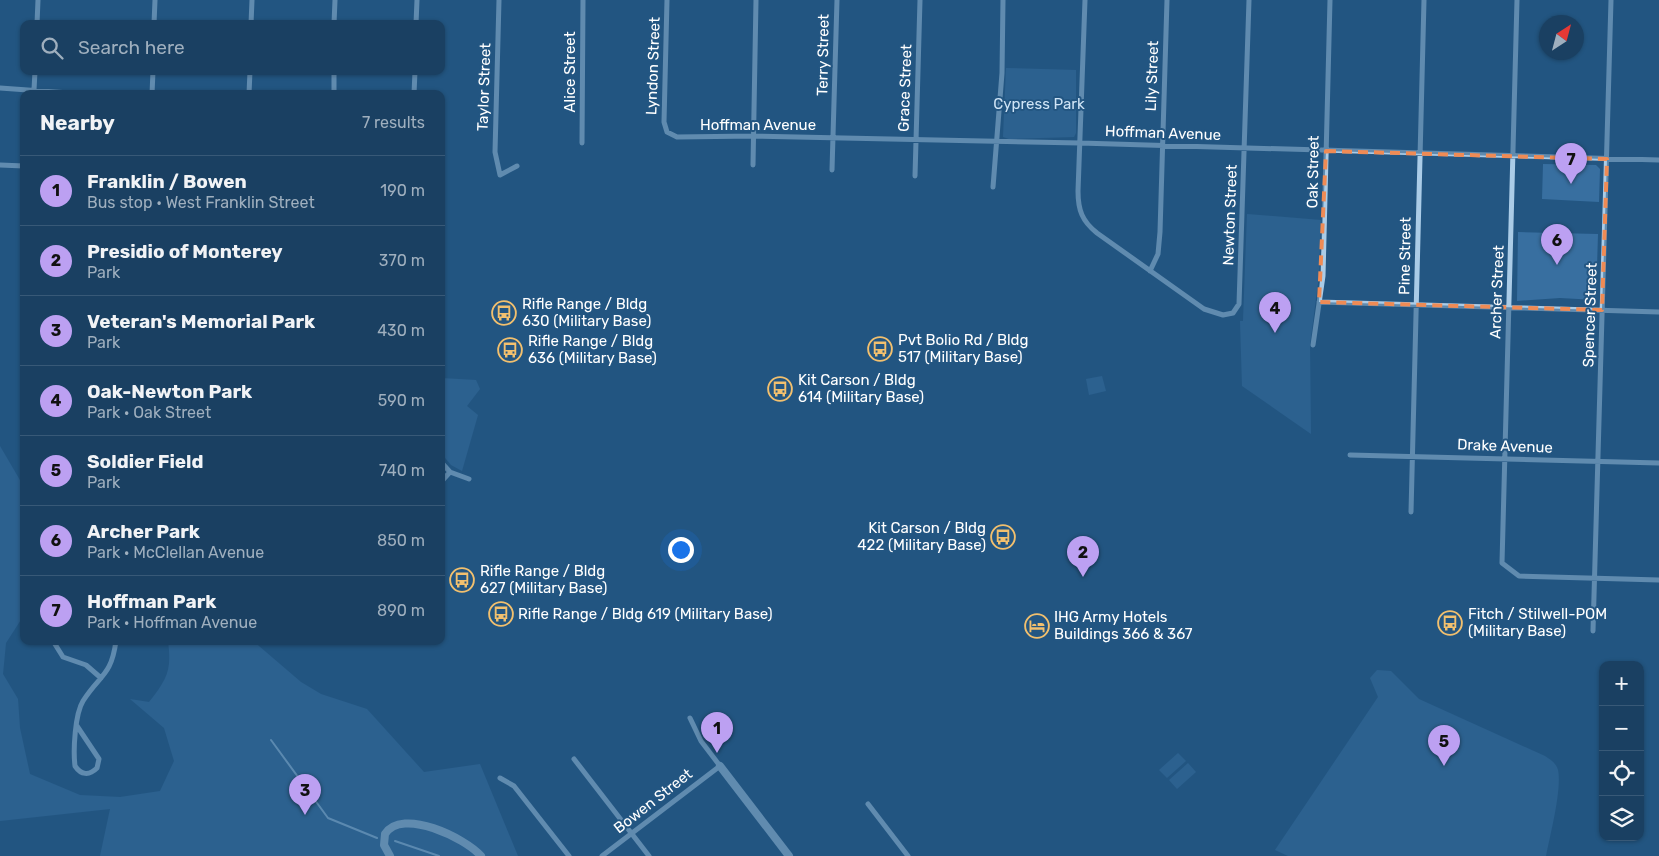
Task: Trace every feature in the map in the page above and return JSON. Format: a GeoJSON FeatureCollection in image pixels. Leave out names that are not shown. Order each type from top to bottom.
{"type":"FeatureCollection","features":[{"type":"Feature","properties":{"kind":"street"},"geometry":{"type":"LineString","coordinates":[[37,20],[38,0]]}},
{"type":"Feature","properties":{"kind":"street"},"geometry":{"type":"LineString","coordinates":[[154,20],[155,0]]}},
{"type":"Feature","properties":{"kind":"street"},"geometry":{"type":"LineString","coordinates":[[251,20],[252,0]]}},
{"type":"Feature","properties":{"kind":"street"},"geometry":{"type":"LineString","coordinates":[[334,0],[334,20]]}},
{"type":"Feature","properties":{"kind":"street"},"geometry":{"type":"LineString","coordinates":[[416,20],[417,0]]}},
{"type":"Feature","properties":{"kind":"street","name":"Taylor Street"},"geometry":{"type":"LineString","coordinates":[[499,0],[495,152],[500,175],[517,166]]}},
{"type":"Feature","properties":{"kind":"street","name":"Alice Street"},"geometry":{"type":"LineString","coordinates":[[582,143],[583,0]]}},
{"type":"Feature","properties":{"kind":"street","name":"Lyndon Street"},"geometry":{"type":"LineString","coordinates":[[667,0],[664,122],[667,132]]}},
{"type":"Feature","properties":{"kind":"street"},"geometry":{"type":"LineString","coordinates":[[753,165],[756,0]]}},
{"type":"Feature","properties":{"kind":"street","name":"Terry Street"},"geometry":{"type":"LineString","coordinates":[[832,170],[837,0]]}},
{"type":"Feature","properties":{"kind":"street","name":"Grace Street"},"geometry":{"type":"LineString","coordinates":[[914,176],[920,0]]}},
{"type":"Feature","properties":{"kind":"street"},"geometry":{"type":"LineString","coordinates":[[993,187],[998,143],[1002,73],[1003,0]]}},
{"type":"Feature","properties":{"kind":"street"},"geometry":{"type":"LineString","coordinates":[[1085,0],[1079,212],[1085,223],[1097,233],[1150,271]]}},
{"type":"Feature","properties":{"kind":"street","name":"Lily Street"},"geometry":{"type":"LineString","coordinates":[[1150,271],[1158,254],[1160,239],[1167,0]]}},
{"type":"Feature","properties":{"kind":"street","name":"Newton Street"},"geometry":{"type":"LineString","coordinates":[[1150,271],[1209,312],[1223,316],[1233,313],[1239,304],[1249,0]]}},
{"type":"Feature","properties":{"kind":"street","name":"Oak Street"},"geometry":{"type":"LineString","coordinates":[[1313,345],[1323,276],[1330,0]]}},
{"type":"Feature","properties":{"kind":"street","name":"Pine Street"},"geometry":{"type":"LineString","coordinates":[[1411,512],[1424,0]]}},
{"type":"Feature","properties":{"kind":"street","name":"Archer Street"},"geometry":{"type":"LineString","coordinates":[[1517,0],[1502,563],[1519,576],[1595,578]]}},
{"type":"Feature","properties":{"kind":"street","name":"Spencer Street"},"geometry":{"type":"LineString","coordinates":[[1593,631],[1612,0]]}},
{"type":"Feature","properties":{"kind":"street"},"geometry":{"type":"LineString","coordinates":[[0,88],[34,90],[35,75]]}},
{"type":"Feature","properties":{"kind":"street"},"geometry":{"type":"LineString","coordinates":[[152,90],[153,75]]}},
{"type":"Feature","properties":{"kind":"street"},"geometry":{"type":"LineString","coordinates":[[249,90],[250,75]]}},
{"type":"Feature","properties":{"kind":"street"},"geometry":{"type":"LineString","coordinates":[[334,75],[334,90]]}},
{"type":"Feature","properties":{"kind":"street"},"geometry":{"type":"LineString","coordinates":[[414,90],[415,75]]}},
{"type":"Feature","properties":{"kind":"street","name":"Hoffman Avenue"},"geometry":{"type":"LineString","coordinates":[[667,132],[684,138],[754,136],[998,143],[1080,143],[1659,160]]}},
{"type":"Feature","properties":{"kind":"street"},"geometry":{"type":"LineString","coordinates":[[0,165],[20,166]]}},
{"type":"Feature","properties":{"kind":"street"},"geometry":{"type":"LineString","coordinates":[[1319,302],[1659,312]]}},
{"type":"Feature","properties":{"kind":"street","name":"Drake Avenue"},"geometry":{"type":"LineString","coordinates":[[1350,455],[1659,463]]}},
{"type":"Feature","properties":{"kind":"street"},"geometry":{"type":"LineString","coordinates":[[445,466],[450,472],[469,480]]}},
{"type":"Feature","properties":{"kind":"street"},"geometry":{"type":"LineString","coordinates":[[445,478],[450,472]]}},
{"type":"Feature","properties":{"kind":"street"},"geometry":{"type":"LineString","coordinates":[[1595,578],[1659,580]]}},
{"type":"Feature","properties":{"kind":"street"},"geometry":{"type":"LineString","coordinates":[[56,645],[63,657],[86,665],[102,678]]}},
{"type":"Feature","properties":{"kind":"street"},"geometry":{"type":"LineString","coordinates":[[77,726],[99,759],[97,768],[88,774],[82,774],[75,766],[77,726],[82,701],[112,663],[115,645]]}},
{"type":"Feature","properties":{"kind":"street"},"geometry":{"type":"LineString","coordinates":[[690,718],[701,741],[788,856]]}},
{"type":"Feature","properties":{"kind":"street"},"geometry":{"type":"LineString","coordinates":[[574,759],[649,856]]}},
{"type":"Feature","properties":{"kind":"street","name":"Bowen Street"},"geometry":{"type":"LineString","coordinates":[[602,856],[720,766]]}},
{"type":"Feature","properties":{"kind":"street"},"geometry":{"type":"LineString","coordinates":[[500,778],[514,786],[569,856]]}},
{"type":"Feature","properties":{"kind":"street"},"geometry":{"type":"LineString","coordinates":[[868,804],[908,856]]}},
{"type":"Feature","properties":{"kind":"street"},"geometry":{"type":"LineString","coordinates":[[390,856],[384,845],[385,834],[390,828],[406,824],[450,834],[466,842],[481,856]]}},
{"type":"Feature","properties":{"kind":"highlighted area"},"geometry":{"type":"Polygon","coordinates":[[[1326,151],[1607,159],[1602,310],[1319,302],[1326,151]]]}},
{"type":"Feature","properties":{"kind":"green space","name":"Cypress Park"},"geometry":{"type":"Polygon","coordinates":[[[1006,68],[1076,70],[1076,133],[1074,137],[1009,139],[1003,137],[1006,68]]]}},
{"type":"Feature","properties":{"kind":"green space"},"geometry":{"type":"Polygon","coordinates":[[[1543,164],[1596,165],[1600,169],[1599,202],[1542,199],[1543,164]]]}},
{"type":"Feature","properties":{"kind":"green space"},"geometry":{"type":"Polygon","coordinates":[[[1247,214],[1321,220],[1319,275],[1310,345],[1311,434],[1242,386],[1240,321],[1243,321],[1247,214]]]}},
{"type":"Feature","properties":{"kind":"green space"},"geometry":{"type":"Polygon","coordinates":[[[1518,232],[1598,234],[1596,300],[1560,298],[1517,301],[1518,232]]]}},
{"type":"Feature","properties":{"kind":"green space"},"geometry":{"type":"Polygon","coordinates":[[[1102,376],[1106,391],[1089,395],[1086,379],[1102,376]]]}},
{"type":"Feature","properties":{"kind":"green space"},"geometry":{"type":"Polygon","coordinates":[[[445,378],[476,380],[480,389],[467,406],[478,415],[462,471],[451,465],[445,458],[445,378]]]}},
{"type":"Feature","properties":{"kind":"green space"},"geometry":{"type":"Polygon","coordinates":[[[0,446],[20,480],[20,621],[6,643],[3,674],[18,699],[20,728],[30,774],[80,795],[120,797],[160,791],[174,761],[164,728],[130,699],[149,702],[160,687],[167,674],[168,645],[258,645],[301,682],[321,694],[367,709],[424,772],[480,764],[518,856],[100,856],[110,809],[0,821],[0,446]]]}},
{"type":"Feature","properties":{"kind":"green space"},"geometry":{"type":"Polygon","coordinates":[[[1377,670],[1391,671],[1419,699],[1545,756],[1555,764],[1559,779],[1555,813],[1546,856],[1288,856],[1275,850],[1378,697],[1370,678],[1377,670]]]}},
{"type":"Feature","properties":{"kind":"green space"},"geometry":{"type":"Polygon","coordinates":[[[1178,753],[1186,761],[1167,778],[1159,770],[1178,753]]]}},
{"type":"Feature","properties":{"kind":"green space"},"geometry":{"type":"Polygon","coordinates":[[[1188,763],[1196,772],[1177,789],[1169,780],[1188,763]]]}},
{"type":"Feature","properties":{"kind":"waterway"},"geometry":{"type":"LineString","coordinates":[[271,740],[328,818],[377,838]]}},
{"type":"Feature","properties":{"kind":"waterway"},"geometry":{"type":"LineString","coordinates":[[395,841],[439,856]]}},
{"type":"Feature","properties":{"kind":"place","name":"Hoffman Park"},"geometry":{"type":"Point","coordinates":[1571,184]}},
{"type":"Feature","properties":{"kind":"place","name":"Archer Park"},"geometry":{"type":"Point","coordinates":[1557,265]}},
{"type":"Feature","properties":{"kind":"place","name":"Rifle Range / Bldg 630 (Military Base)"},"geometry":{"type":"Point","coordinates":[504,313]}},
{"type":"Feature","properties":{"kind":"place","name":"Oak-Newton Park"},"geometry":{"type":"Point","coordinates":[1275,333]}},
{"type":"Feature","properties":{"kind":"place","name":"Pvt Bolio Rd / Bldg 517 (Military Base)"},"geometry":{"type":"Point","coordinates":[880,349]}},
{"type":"Feature","properties":{"kind":"place","name":"Rifle Range / Bldg 636 (Military Base)"},"geometry":{"type":"Point","coordinates":[510,350]}},
{"type":"Feature","properties":{"kind":"place","name":"Kit Carson / Bldg 614 (Military Base)"},"geometry":{"type":"Point","coordinates":[780,389]}},
{"type":"Feature","properties":{"kind":"place","name":"Kit Carson / Bldg 422 (Military Base)"},"geometry":{"type":"Point","coordinates":[1003,537]}},
{"type":"Feature","properties":{"kind":"place","name":"Presidio of Monterey"},"geometry":{"type":"Point","coordinates":[1083,577]}},
{"type":"Feature","properties":{"kind":"place","name":"Rifle Range / Bldg 627 (Military Base)"},"geometry":{"type":"Point","coordinates":[462,580]}},
{"type":"Feature","properties":{"kind":"place","name":"Rifle Range / Bldg 619 (Military Base)"},"geometry":{"type":"Point","coordinates":[501,614]}},
{"type":"Feature","properties":{"kind":"place","name":"Fitch / Stilwell-POM (Military Base)"},"geometry":{"type":"Point","coordinates":[1450,623]}},
{"type":"Feature","properties":{"kind":"place","name":"IHG Army Hotels Buildings 366 & 367"},"geometry":{"type":"Point","coordinates":[1037,626]}},
{"type":"Feature","properties":{"kind":"place","name":"Franklin / Bowen"},"geometry":{"type":"Point","coordinates":[717,753]}},
{"type":"Feature","properties":{"kind":"place","name":"Soldier Field"},"geometry":{"type":"Point","coordinates":[1444,766]}},
{"type":"Feature","properties":{"kind":"place","name":"Veteran's Memorial Park"},"geometry":{"type":"Point","coordinates":[305,815]}}]}
